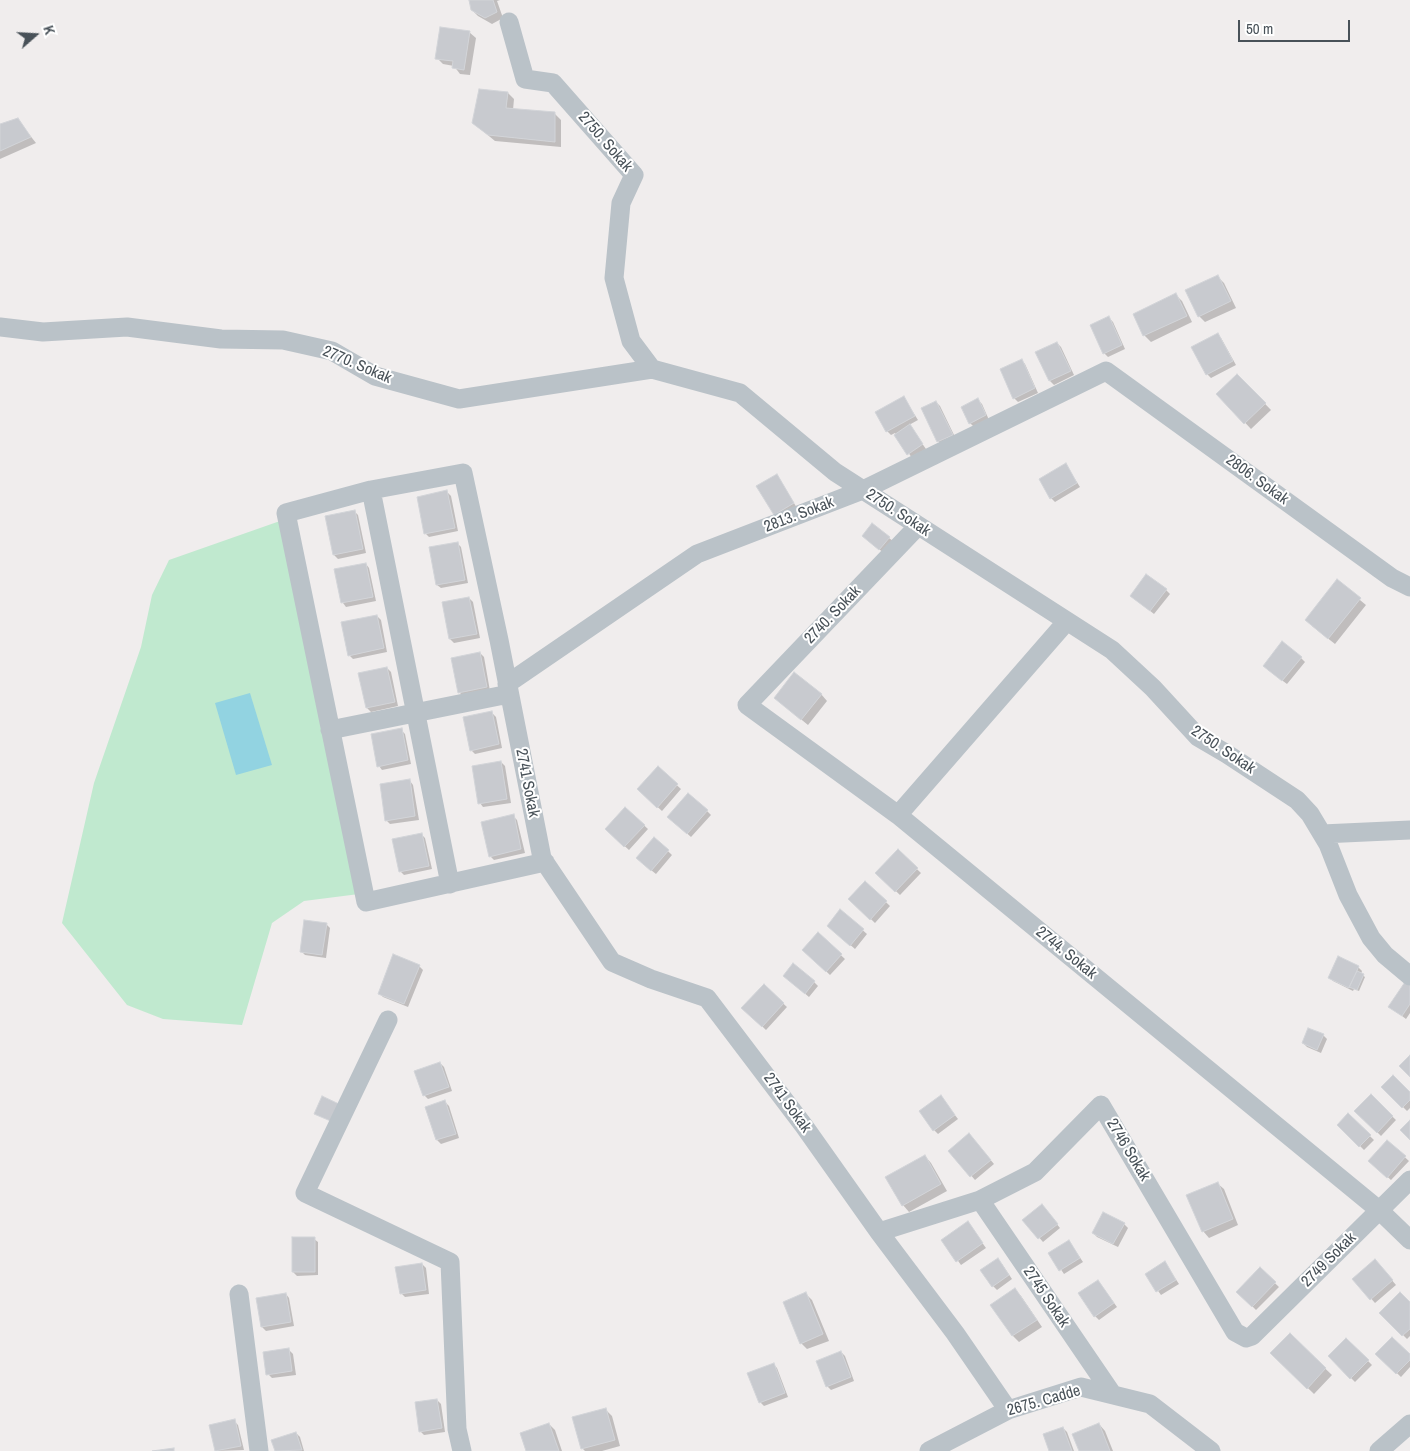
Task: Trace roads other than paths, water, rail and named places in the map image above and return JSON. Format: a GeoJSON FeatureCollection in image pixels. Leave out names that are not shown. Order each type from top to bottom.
{"type":"FeatureCollection","features":[{"type":"Feature","properties":{"kind":"street","name":"2750. Sokak"},"geometry":{"type":"LineString","coordinates":[[509,22],[526,79],[553,83],[634,175],[621,203],[614,278],[631,341],[652,369],[740,393],[835,472],[1112,650],[1153,688],[1198,736],[1297,800],[1310,814],[1328,844],[1348,895],[1371,938],[1385,955],[1410,976]]}},
{"type":"Feature","properties":{"kind":"street","name":"2770. Sokak"},"geometry":{"type":"LineString","coordinates":[[0,327],[43,332],[127,327],[220,339],[283,340],[332,351],[374,376],[458,399],[652,369]]}},
{"type":"Feature","properties":{"kind":"street","name":"2813. Sokak"},"geometry":{"type":"LineString","coordinates":[[508,689],[697,554],[863,490],[1106,371]]}},
{"type":"Feature","properties":{"kind":"street","name":"2806. Sokak"},"geometry":{"type":"LineString","coordinates":[[1106,371],[1392,578],[1410,587]]}},
{"type":"Feature","properties":{"kind":"street","name":"2741 Sokak"},"geometry":{"type":"LineString","coordinates":[[371,490],[463,473],[542,858],[612,962],[651,979],[707,998],[955,1334],[1008,1410]]}},
{"type":"Feature","properties":{"kind":"street"},"geometry":{"type":"LineString","coordinates":[[450,884],[371,490],[286,513],[366,902],[450,884],[545,862]]}},
{"type":"Feature","properties":{"kind":"street","name":"2740. Sokak"},"geometry":{"type":"LineString","coordinates":[[747,704],[918,526]]}},
{"type":"Feature","properties":{"kind":"street"},"geometry":{"type":"LineString","coordinates":[[898,815],[1067,621]]}},
{"type":"Feature","properties":{"kind":"street"},"geometry":{"type":"LineString","coordinates":[[330,730],[415,712],[508,689]]}},
{"type":"Feature","properties":{"kind":"street","name":"2744. Sokak"},"geometry":{"type":"LineString","coordinates":[[747,704],[898,815],[1379,1210],[1410,1240]]}},
{"type":"Feature","properties":{"kind":"street"},"geometry":{"type":"LineString","coordinates":[[1322,834],[1410,830]]}},
{"type":"Feature","properties":{"kind":"street"},"geometry":{"type":"LineString","coordinates":[[388,1020],[305,1194],[450,1262],[457,1429],[462,1451]]}},
{"type":"Feature","properties":{"kind":"street","name":"2746 Sokak"},"geometry":{"type":"LineString","coordinates":[[878,1232],[980,1200],[1035,1172],[1101,1105],[1235,1332],[1246,1338]]}},
{"type":"Feature","properties":{"kind":"street","name":"2749 Sokak"},"geometry":{"type":"LineString","coordinates":[[1246,1338],[1252,1336],[1410,1180]]}},
{"type":"Feature","properties":{"kind":"street","name":"2745 Sokak"},"geometry":{"type":"LineString","coordinates":[[980,1200],[1113,1395]]}},
{"type":"Feature","properties":{"kind":"street"},"geometry":{"type":"LineString","coordinates":[[238,1294],[259,1451]]}},
{"type":"Feature","properties":{"kind":"street","name":"2675. Cadde"},"geometry":{"type":"LineString","coordinates":[[929,1451],[1008,1410],[1081,1387],[1150,1404],[1211,1451]]}},
{"type":"Feature","properties":{"kind":"street"},"geometry":{"type":"LineString","coordinates":[[1379,1451],[1410,1424]]}},
{"type":"Feature","properties":{"kind":"water"},"geometry":{"type":"Polygon","coordinates":[[[250,693],[272,765],[236,775],[215,703],[250,693]]]}}]}
